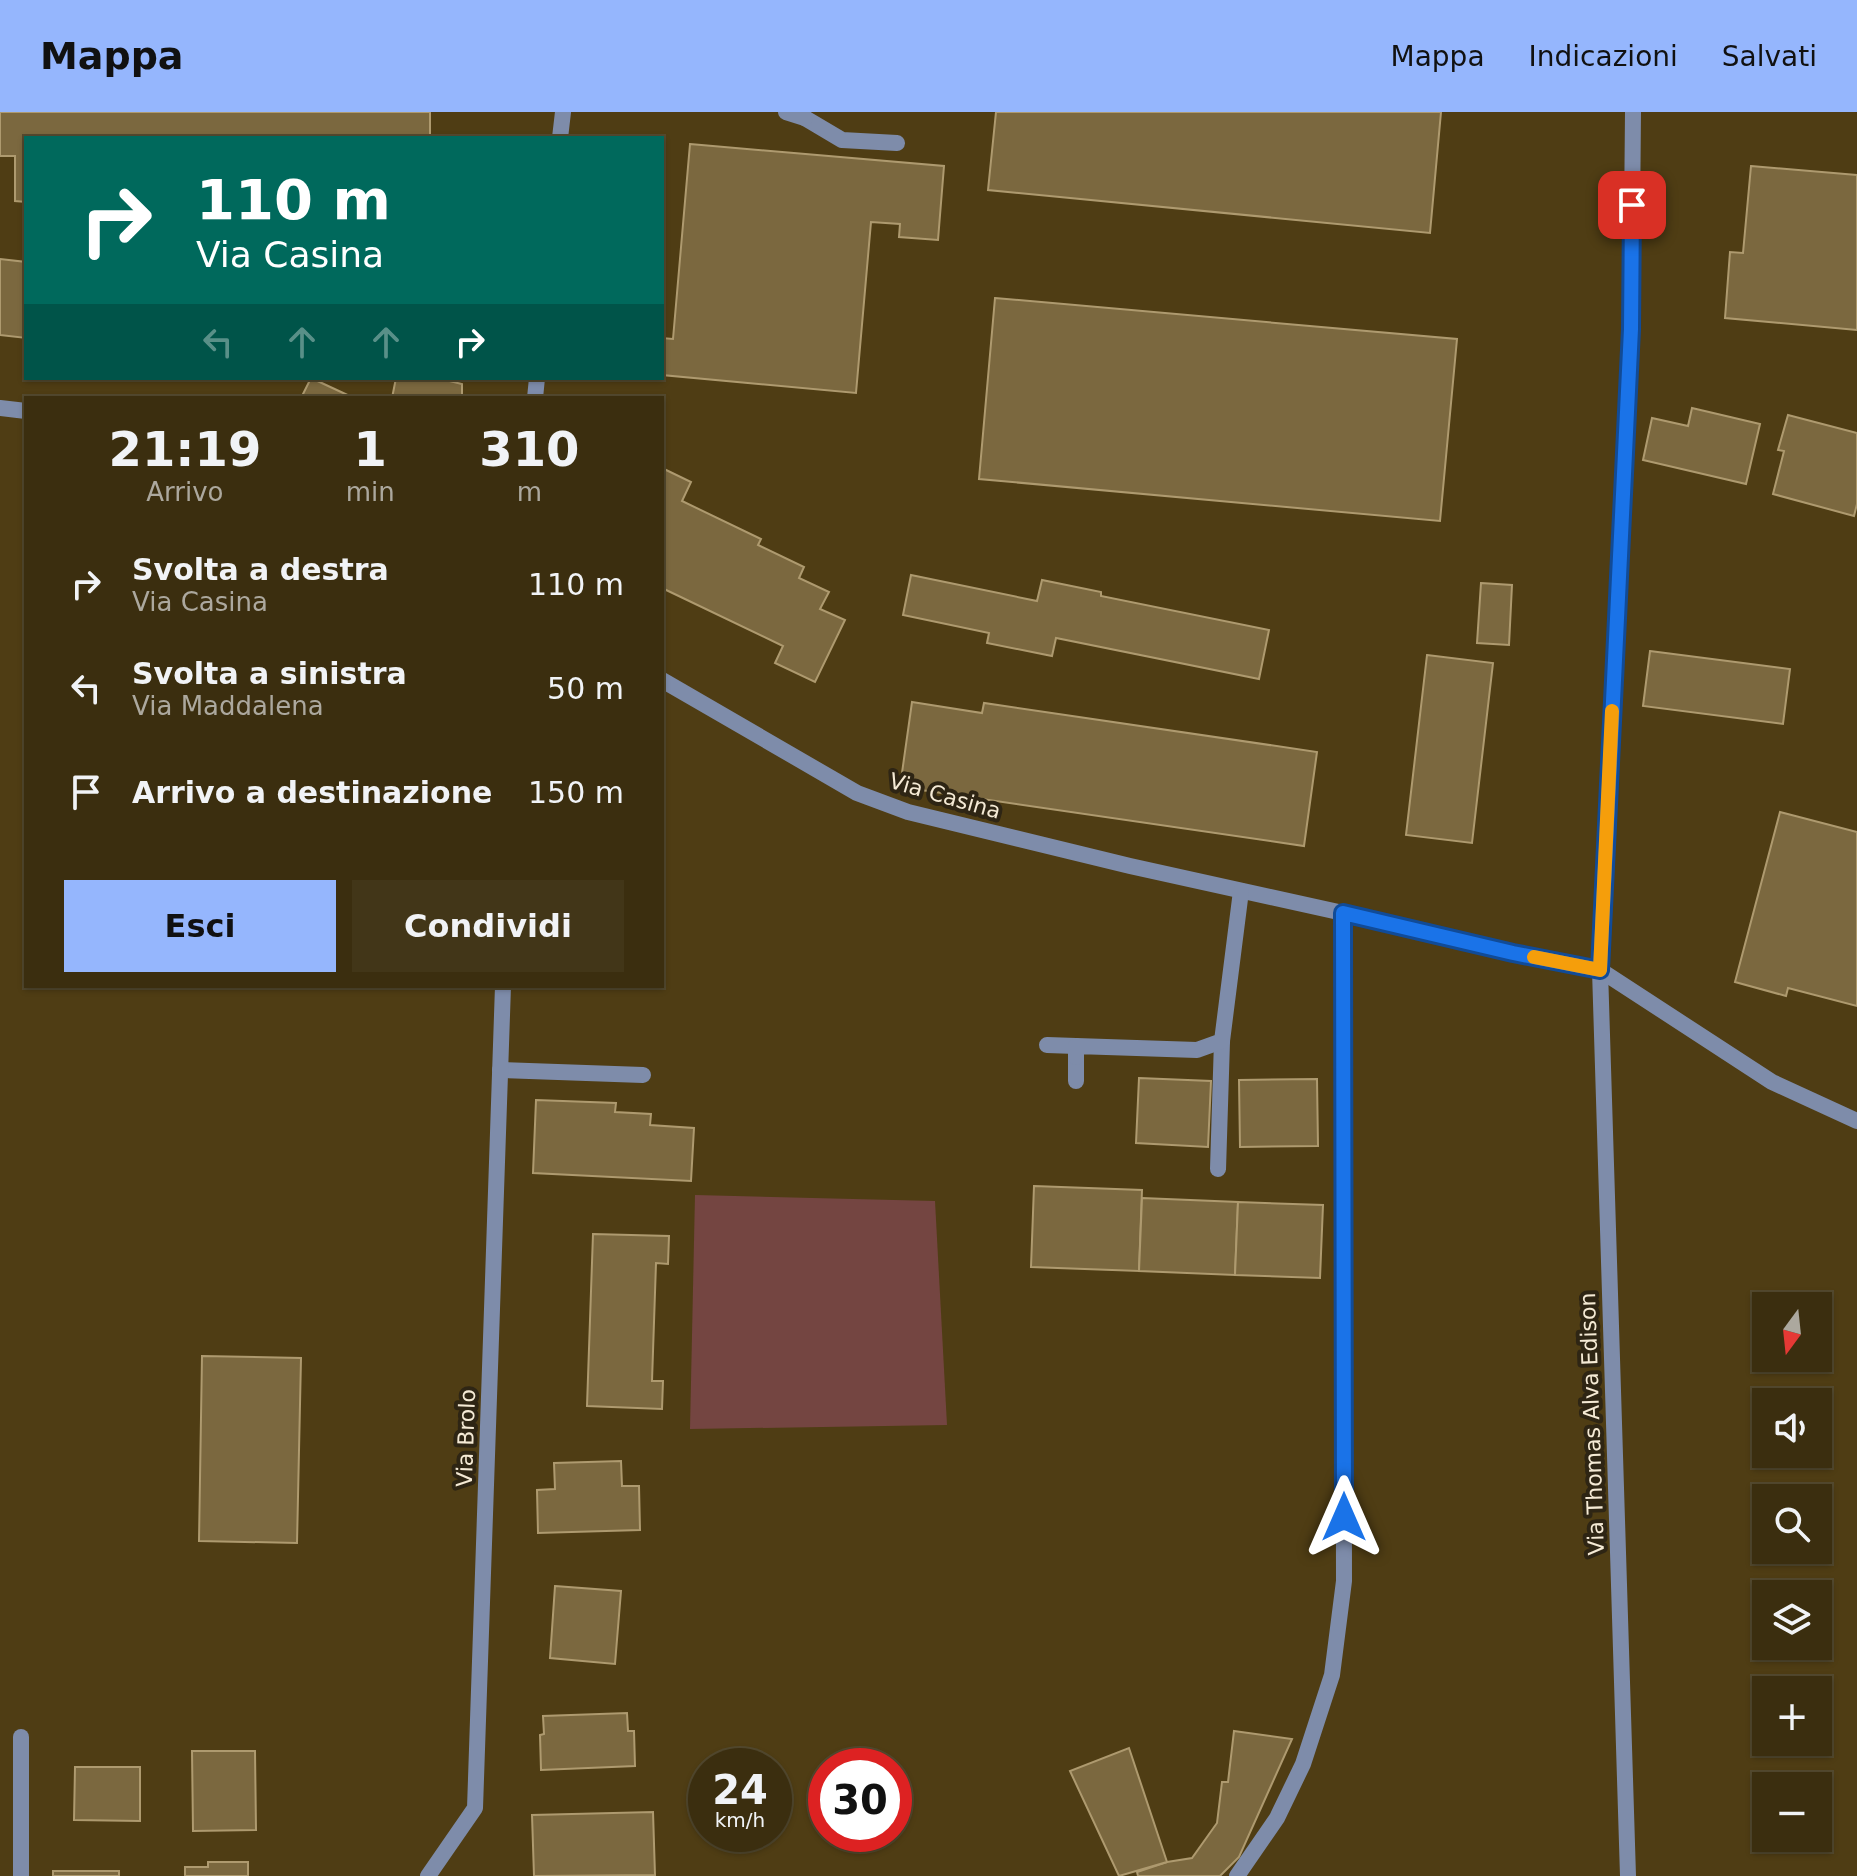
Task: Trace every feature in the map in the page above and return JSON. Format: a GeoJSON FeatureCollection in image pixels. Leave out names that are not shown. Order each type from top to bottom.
{"type":"FeatureCollection","features":[{"type":"Feature","properties":{"kind":"street"},"geometry":{"type":"LineString","coordinates":[[560,136],[563,112]]}},
{"type":"Feature","properties":{"kind":"street"},"geometry":{"type":"LineString","coordinates":[[786,112],[805,118],[842,140],[897,143]]}},
{"type":"Feature","properties":{"kind":"street","name":"Via Thomas Alva Edison"},"geometry":{"type":"LineString","coordinates":[[1628,1876],[1600,970],[1631,329],[1633,112]]}},
{"type":"Feature","properties":{"kind":"street"},"geometry":{"type":"LineString","coordinates":[[0,408],[24,411]]}},
{"type":"Feature","properties":{"kind":"street","name":"Via Casina"},"geometry":{"type":"LineString","coordinates":[[664,681],[857,793],[908,812],[1130,866],[1600,970]]}},
{"type":"Feature","properties":{"kind":"street"},"geometry":{"type":"LineString","coordinates":[[1218,1169],[1222,1041],[1241,891]]}},
{"type":"Feature","properties":{"kind":"street"},"geometry":{"type":"LineString","coordinates":[[1237,1876],[1277,1818],[1303,1764],[1332,1675],[1344,1581],[1343,913]]}},
{"type":"Feature","properties":{"kind":"street"},"geometry":{"type":"LineString","coordinates":[[1600,970],[1772,1082],[1857,1121]]}},
{"type":"Feature","properties":{"kind":"street","name":"Via Brolo"},"geometry":{"type":"LineString","coordinates":[[428,1876],[475,1808],[503,988]]}},
{"type":"Feature","properties":{"kind":"street"},"geometry":{"type":"LineString","coordinates":[[1047,1045],[1076,1052],[1197,1050],[1222,1041]]}},
{"type":"Feature","properties":{"kind":"street"},"geometry":{"type":"LineString","coordinates":[[1076,1052],[1076,1081]]}},
{"type":"Feature","properties":{"kind":"street"},"geometry":{"type":"LineString","coordinates":[[500,1070],[643,1075]]}},
{"type":"Feature","properties":{"kind":"street"},"geometry":{"type":"LineString","coordinates":[[21,1737],[21,1876]]}},
{"type":"Feature","properties":{"kind":"shaded area"},"geometry":{"type":"Polygon","coordinates":[[[695,1195],[935,1201],[947,1425],[690,1429],[695,1195]]]}},
{"type":"Feature","properties":{"kind":"building"},"geometry":{"type":"Polygon","coordinates":[[[0,112],[430,112],[430,136],[24,136],[24,202],[15,201],[15,156],[0,156],[0,112]]]}},
{"type":"Feature","properties":{"kind":"building"},"geometry":{"type":"Polygon","coordinates":[[[996,112],[1441,112],[1430,233],[988,190],[996,112]]]}},
{"type":"Feature","properties":{"kind":"building"},"geometry":{"type":"Polygon","coordinates":[[[690,144],[944,166],[938,240],[899,237],[900,224],[871,222],[856,393],[664,375],[664,338],[673,339],[690,144]]]}},
{"type":"Feature","properties":{"kind":"building"},"geometry":{"type":"Polygon","coordinates":[[[1751,166],[1857,175],[1857,330],[1725,318],[1730,252],[1743,253],[1751,166]]]}},
{"type":"Feature","properties":{"kind":"building"},"geometry":{"type":"Polygon","coordinates":[[[0,259],[24,262],[24,338],[0,335],[0,259]]]}},
{"type":"Feature","properties":{"kind":"building"},"geometry":{"type":"Polygon","coordinates":[[[995,298],[1457,339],[1440,521],[979,479],[995,298]]]}},
{"type":"Feature","properties":{"kind":"building"},"geometry":{"type":"Polygon","coordinates":[[[310,380],[315,380],[350,396],[302,396],[310,380]]]}},
{"type":"Feature","properties":{"kind":"building"},"geometry":{"type":"Polygon","coordinates":[[[396,380],[445,380],[462,384],[462,396],[392,396],[396,380]]]}},
{"type":"Feature","properties":{"kind":"building"},"geometry":{"type":"Polygon","coordinates":[[[1692,408],[1760,424],[1746,484],[1643,460],[1652,418],[1688,426],[1692,408]]]}},
{"type":"Feature","properties":{"kind":"building"},"geometry":{"type":"Polygon","coordinates":[[[1788,415],[1857,433],[1857,504],[1854,516],[1773,494],[1784,451],[1778,450],[1788,415]]]}},
{"type":"Feature","properties":{"kind":"building"},"geometry":{"type":"Polygon","coordinates":[[[664,469],[691,482],[682,501],[761,539],[758,545],[804,567],[799,578],[829,592],[820,609],[845,620],[815,682],[775,663],[783,646],[664,589],[664,469]]]}},
{"type":"Feature","properties":{"kind":"building"},"geometry":{"type":"Polygon","coordinates":[[[911,575],[1037,601],[1042,580],[1101,592],[1101,596],[1269,630],[1259,679],[1056,638],[1052,656],[987,643],[989,633],[903,615],[911,575]]]}},
{"type":"Feature","properties":{"kind":"building"},"geometry":{"type":"Polygon","coordinates":[[[1481,583],[1512,585],[1509,645],[1477,643],[1481,583]]]}},
{"type":"Feature","properties":{"kind":"building"},"geometry":{"type":"Polygon","coordinates":[[[1650,651],[1790,669],[1783,724],[1643,706],[1650,651]]]}},
{"type":"Feature","properties":{"kind":"building"},"geometry":{"type":"Polygon","coordinates":[[[1427,655],[1493,663],[1472,843],[1406,835],[1427,655]]]}},
{"type":"Feature","properties":{"kind":"building"},"geometry":{"type":"Polygon","coordinates":[[[912,702],[982,713],[984,703],[1317,752],[1304,846],[900,787],[912,702]]]}},
{"type":"Feature","properties":{"kind":"building"},"geometry":{"type":"Polygon","coordinates":[[[1780,812],[1857,832],[1857,1006],[1788,988],[1786,996],[1735,982],[1780,812]]]}},
{"type":"Feature","properties":{"kind":"building"},"geometry":{"type":"Polygon","coordinates":[[[1139,1078],[1211,1081],[1208,1147],[1136,1143],[1139,1078]]]}},
{"type":"Feature","properties":{"kind":"building"},"geometry":{"type":"Polygon","coordinates":[[[1317,1079],[1318,1146],[1240,1147],[1239,1080],[1317,1079]]]}},
{"type":"Feature","properties":{"kind":"building"},"geometry":{"type":"Polygon","coordinates":[[[536,1100],[616,1103],[615,1112],[651,1114],[650,1125],[694,1128],[691,1181],[533,1173],[536,1100]]]}},
{"type":"Feature","properties":{"kind":"building"},"geometry":{"type":"Polygon","coordinates":[[[1034,1186],[1142,1190],[1139,1271],[1031,1267],[1034,1186]]]}},
{"type":"Feature","properties":{"kind":"building"},"geometry":{"type":"Polygon","coordinates":[[[1142,1198],[1238,1202],[1235,1275],[1139,1271],[1142,1198]]]}},
{"type":"Feature","properties":{"kind":"building"},"geometry":{"type":"Polygon","coordinates":[[[1238,1202],[1323,1205],[1320,1278],[1235,1275],[1238,1202]]]}},
{"type":"Feature","properties":{"kind":"building"},"geometry":{"type":"Polygon","coordinates":[[[593,1234],[669,1236],[668,1264],[656,1263],[652,1381],[663,1381],[662,1409],[587,1406],[593,1234]]]}},
{"type":"Feature","properties":{"kind":"building"},"geometry":{"type":"Polygon","coordinates":[[[202,1356],[301,1358],[297,1543],[199,1541],[202,1356]]]}},
{"type":"Feature","properties":{"kind":"building"},"geometry":{"type":"Polygon","coordinates":[[[621,1461],[622,1486],[639,1486],[640,1530],[538,1533],[537,1490],[555,1489],[554,1463],[621,1461]]]}},
{"type":"Feature","properties":{"kind":"building"},"geometry":{"type":"Polygon","coordinates":[[[555,1586],[621,1591],[615,1664],[550,1658],[555,1586]]]}},
{"type":"Feature","properties":{"kind":"building"},"geometry":{"type":"Polygon","coordinates":[[[627,1713],[628,1731],[634,1731],[635,1766],[541,1770],[543,1716],[627,1713]]]}},
{"type":"Feature","properties":{"kind":"building"},"geometry":{"type":"Polygon","coordinates":[[[1234,1731],[1292,1739],[1239,1857],[1220,1876],[1138,1876],[1137,1872],[1167,1862],[1192,1858],[1217,1823],[1222,1782],[1228,1782],[1234,1731]]]}},
{"type":"Feature","properties":{"kind":"building"},"geometry":{"type":"Polygon","coordinates":[[[1129,1748],[1167,1862],[1119,1876],[1070,1771],[1129,1748]]]}},
{"type":"Feature","properties":{"kind":"building"},"geometry":{"type":"Polygon","coordinates":[[[192,1751],[255,1751],[256,1830],[193,1831],[192,1751]]]}},
{"type":"Feature","properties":{"kind":"building"},"geometry":{"type":"Polygon","coordinates":[[[75,1767],[140,1767],[140,1821],[74,1820],[75,1767]]]}},
{"type":"Feature","properties":{"kind":"building"},"geometry":{"type":"Polygon","coordinates":[[[653,1812],[655,1875],[534,1876],[532,1815],[653,1812]]]}},
{"type":"Feature","properties":{"kind":"building"},"geometry":{"type":"Polygon","coordinates":[[[208,1862],[248,1862],[248,1876],[185,1876],[185,1867],[208,1867],[208,1862]]]}},
{"type":"Feature","properties":{"kind":"building"},"geometry":{"type":"Polygon","coordinates":[[[53,1871],[119,1871],[119,1876],[53,1876],[53,1871]]]}},
{"type":"Feature","properties":{"kind":"slow traffic"},"geometry":{"type":"LineString","coordinates":[[1534,957],[1600,970],[1612,711]]}},
{"type":"Feature","properties":{"kind":"route"},"geometry":{"type":"LineString","coordinates":[[1344,1517],[1343,913],[1600,970],[1631,329],[1632,205]]}}]}
